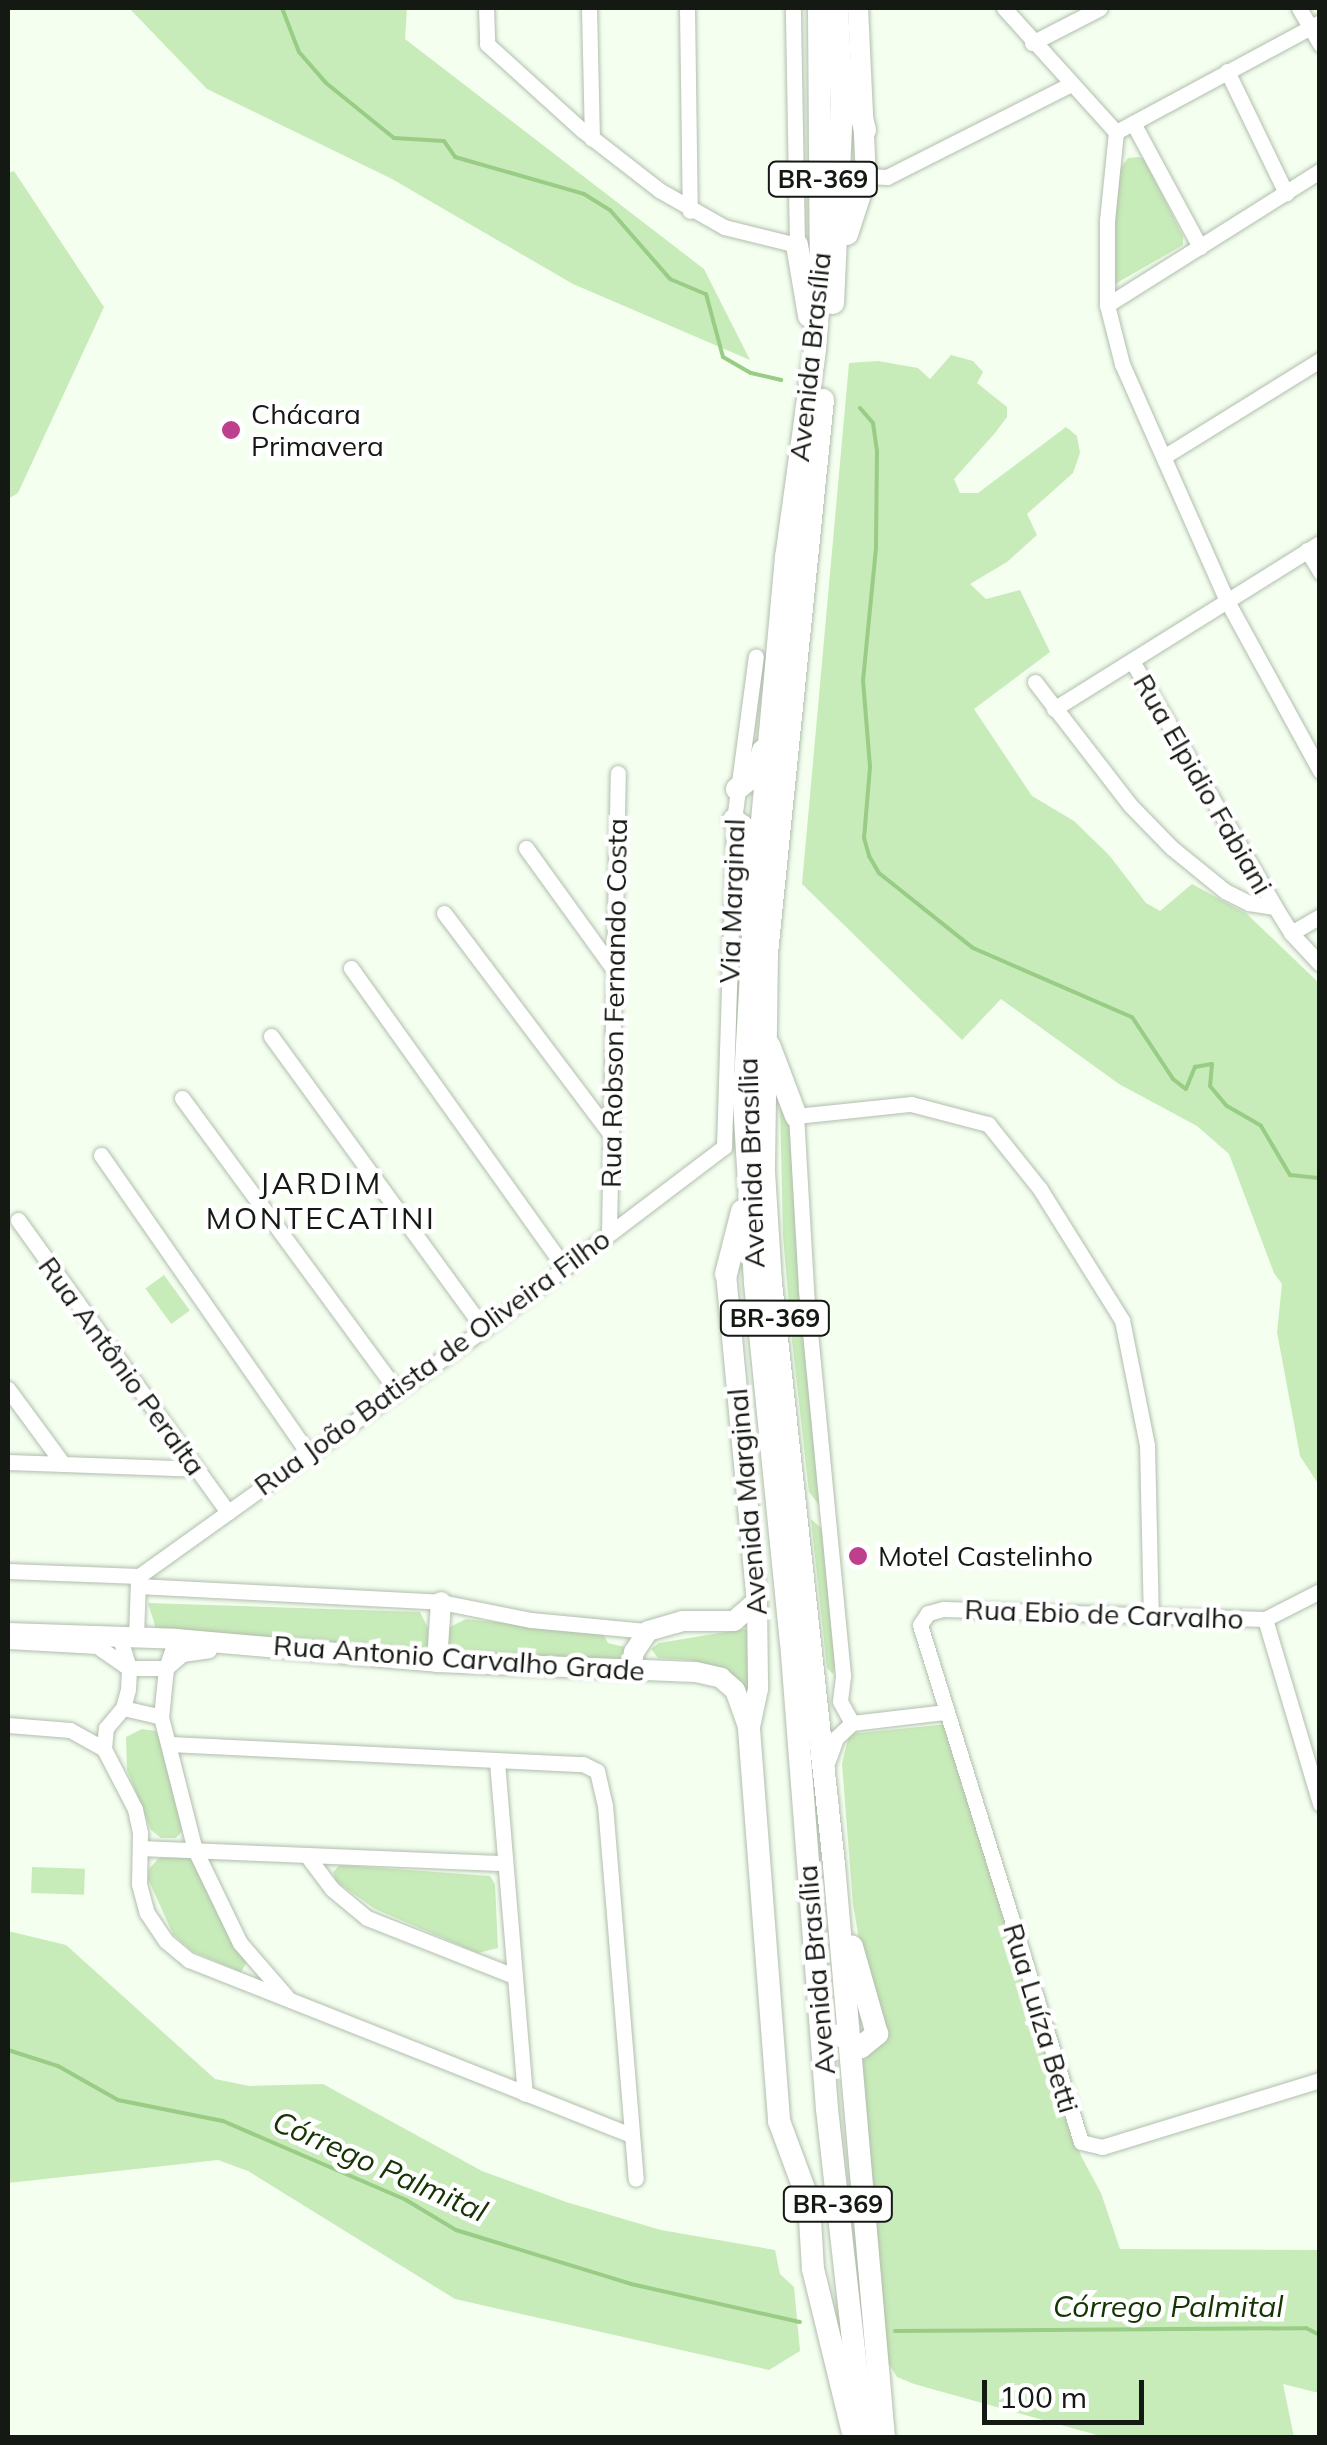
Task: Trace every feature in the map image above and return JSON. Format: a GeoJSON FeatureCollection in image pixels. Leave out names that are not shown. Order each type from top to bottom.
{"type":"FeatureCollection","features":[{"type":"Feature","properties":{"kind":"highway","name":"Avenida Brasília"},"geometry":{"type":"LineString","coordinates":[[819,8],[823,224],[815,349],[786,557],[756,884],[744,1102],[815,1970],[864,2438]]}},
{"type":"Feature","properties":{"kind":"highway"},"geometry":{"type":"LineString","coordinates":[[837,8],[865,130]]}},
{"type":"Feature","properties":{"kind":"highway","name":"Avenida Brasília"},"geometry":{"type":"LineString","coordinates":[[837,8],[842,104],[837,266],[773,884],[764,1031],[768,1246],[834,1865],[848,1936],[877,2025],[870,2044],[850,2045],[884,2438]]}},
{"type":"Feature","properties":{"kind":"highway"},"geometry":{"type":"LineString","coordinates":[[837,266],[866,176]]}},
{"type":"Feature","properties":{"kind":"highway"},"geometry":{"type":"LineString","coordinates":[[797,245],[815,349]]}},
{"type":"Feature","properties":{"kind":"highway"},"geometry":{"type":"LineString","coordinates":[[738,788],[757,773],[774,709]]}},
{"type":"Feature","properties":{"kind":"highway"},"geometry":{"type":"LineString","coordinates":[[734,820],[752,840],[756,884]]}},
{"type":"Feature","properties":{"kind":"highway"},"geometry":{"type":"LineString","coordinates":[[764,1031],[796,1116]]}},
{"type":"Feature","properties":{"kind":"highway"},"geometry":{"type":"LineString","coordinates":[[726,1274],[738,1234],[747,1173]]}},
{"type":"Feature","properties":{"kind":"highway"},"geometry":{"type":"LineString","coordinates":[[749,1729],[779,2121],[809,2202],[812,2269],[854,2438]]}},
{"type":"Feature","properties":{"kind":"highway"},"geometry":{"type":"LineString","coordinates":[[815,1970],[834,2025],[850,2045]]}},
{"type":"Feature","properties":{"kind":"main road"},"geometry":{"type":"LineString","coordinates":[[858,8],[866,176]]}},
{"type":"Feature","properties":{"kind":"main road","name":"Avenida Marginal"},"geometry":{"type":"LineString","coordinates":[[726,1274],[757,1601],[758,1689],[749,1729]]}},
{"type":"Feature","properties":{"kind":"main road","name":"Rua Antonio Carvalho Grade"},"geometry":{"type":"LineString","coordinates":[[648,1631],[682,1621],[734,1621],[757,1601]]}},
{"type":"Feature","properties":{"kind":"main road"},"geometry":{"type":"LineString","coordinates":[[438,1662],[440,1602]]}},
{"type":"Feature","properties":{"kind":"main road"},"geometry":{"type":"LineString","coordinates":[[631,1670],[634,1652],[648,1631]]}},
{"type":"Feature","properties":{"kind":"main road","name":"Rua Antonio Carvalho Grade"},"geometry":{"type":"LineString","coordinates":[[8,1632],[176,1639],[438,1662],[696,1672],[720,1678],[742,1703],[749,1729]]}},
{"type":"Feature","properties":{"kind":"street"},"geometry":{"type":"LineString","coordinates":[[486,8],[487,44],[592,139],[690,210],[724,226],[797,245],[792,8]]}},
{"type":"Feature","properties":{"kind":"street"},"geometry":{"type":"LineString","coordinates":[[589,8],[592,139]]}},
{"type":"Feature","properties":{"kind":"street"},"geometry":{"type":"LineString","coordinates":[[687,8],[690,210]]}},
{"type":"Feature","properties":{"kind":"street"},"geometry":{"type":"LineString","coordinates":[[1004,8],[1069,85],[1116,132]]}},
{"type":"Feature","properties":{"kind":"street"},"geometry":{"type":"LineString","coordinates":[[1032,43],[1100,8]]}},
{"type":"Feature","properties":{"kind":"street"},"geometry":{"type":"LineString","coordinates":[[1299,8],[1315,25],[1320,44]]}},
{"type":"Feature","properties":{"kind":"street"},"geometry":{"type":"LineString","coordinates":[[1116,132],[1315,25]]}},
{"type":"Feature","properties":{"kind":"street"},"geometry":{"type":"LineString","coordinates":[[1227,70],[1286,193]]}},
{"type":"Feature","properties":{"kind":"street"},"geometry":{"type":"LineString","coordinates":[[866,176],[887,177],[1069,85]]}},
{"type":"Feature","properties":{"kind":"street"},"geometry":{"type":"LineString","coordinates":[[1133,122],[1200,246]]}},
{"type":"Feature","properties":{"kind":"street"},"geometry":{"type":"LineString","coordinates":[[1116,132],[1107,221],[1107,305],[1122,364],[1227,602],[1320,771]]}},
{"type":"Feature","properties":{"kind":"street"},"geometry":{"type":"LineString","coordinates":[[1107,305],[1320,172]]}},
{"type":"Feature","properties":{"kind":"street"},"geometry":{"type":"LineString","coordinates":[[1165,456],[1320,360]]}},
{"type":"Feature","properties":{"kind":"street"},"geometry":{"type":"LineString","coordinates":[[1054,709],[1313,546],[1320,572]]}},
{"type":"Feature","properties":{"kind":"street","name":"Via Marginal"},"geometry":{"type":"LineString","coordinates":[[724,1147],[734,820],[756,656]]}},
{"type":"Feature","properties":{"kind":"street","name":"Rua Elpidio Fabiani"},"geometry":{"type":"LineString","coordinates":[[1132,661],[1291,933],[1320,964]]}},
{"type":"Feature","properties":{"kind":"street"},"geometry":{"type":"LineString","coordinates":[[1034,682],[1130,806],[1172,848],[1225,891],[1249,903],[1276,907]]}},
{"type":"Feature","properties":{"kind":"street","name":"Rua Robson Fernando Costa"},"geometry":{"type":"LineString","coordinates":[[609,1232],[618,774]]}},
{"type":"Feature","properties":{"kind":"street"},"geometry":{"type":"LineString","coordinates":[[526,848],[614,970]]}},
{"type":"Feature","properties":{"kind":"street"},"geometry":{"type":"LineString","coordinates":[[444,913],[611,1135]]}},
{"type":"Feature","properties":{"kind":"street"},"geometry":{"type":"LineString","coordinates":[[1291,933],[1320,916]]}},
{"type":"Feature","properties":{"kind":"street"},"geometry":{"type":"LineString","coordinates":[[351,968],[564,1267]]}},
{"type":"Feature","properties":{"kind":"street"},"geometry":{"type":"LineString","coordinates":[[271,1036],[484,1328]]}},
{"type":"Feature","properties":{"kind":"street"},"geometry":{"type":"LineString","coordinates":[[182,1098],[397,1390]]}},
{"type":"Feature","properties":{"kind":"street"},"geometry":{"type":"LineString","coordinates":[[852,1723],[840,1701],[843,1675],[806,1288],[796,1116],[911,1104],[988,1124],[1040,1189],[1122,1320],[1146,1445],[1151,1615]]}},
{"type":"Feature","properties":{"kind":"street","name":"Rua João Batista de Oliveira Filho"},"geometry":{"type":"LineString","coordinates":[[138,1581],[724,1147]]}},
{"type":"Feature","properties":{"kind":"street"},"geometry":{"type":"LineString","coordinates":[[101,1155],[309,1454]]}},
{"type":"Feature","properties":{"kind":"street","name":"Rua Antônio Peralta"},"geometry":{"type":"LineString","coordinates":[[18,1220],[228,1512]]}},
{"type":"Feature","properties":{"kind":"street"},"geometry":{"type":"LineString","coordinates":[[8,1388],[63,1464]]}},
{"type":"Feature","properties":{"kind":"street"},"geometry":{"type":"LineString","coordinates":[[8,1462],[195,1469]]}},
{"type":"Feature","properties":{"kind":"street"},"geometry":{"type":"LineString","coordinates":[[794,1493],[828,1524]]}},
{"type":"Feature","properties":{"kind":"street"},"geometry":{"type":"LineString","coordinates":[[8,1571],[440,1602],[531,1620],[648,1631]]}},
{"type":"Feature","properties":{"kind":"street"},"geometry":{"type":"LineString","coordinates":[[104,1749],[106,1728],[123,1708],[128,1636],[138,1581]]}},
{"type":"Feature","properties":{"kind":"street"},"geometry":{"type":"LineString","coordinates":[[1320,1591],[1266,1618],[1320,1804]]}},
{"type":"Feature","properties":{"kind":"street","name":"Rua Ebio de Carvalho"},"geometry":{"type":"LineString","coordinates":[[946,1712],[920,1630],[924,1616],[933,1611],[1266,1618]]}},
{"type":"Feature","properties":{"kind":"street"},"geometry":{"type":"LineString","coordinates":[[176,1639],[166,1668],[161,1717],[196,1850],[220,1910],[257,1963],[287,1997]]}},
{"type":"Feature","properties":{"kind":"street"},"geometry":{"type":"LineString","coordinates":[[8,1641],[98,1646],[128,1668],[166,1668],[178,1656],[195,1650],[283,1658],[320,1650]]}},
{"type":"Feature","properties":{"kind":"street"},"geometry":{"type":"LineString","coordinates":[[818,1699],[843,1675]]}},
{"type":"Feature","properties":{"kind":"street"},"geometry":{"type":"LineString","coordinates":[[123,1708],[161,1717]]}},
{"type":"Feature","properties":{"kind":"street"},"geometry":{"type":"LineString","coordinates":[[824,1771],[836,1738],[852,1723],[946,1712]]}},
{"type":"Feature","properties":{"kind":"street","name":"Rua Luíza Betti"},"geometry":{"type":"LineString","coordinates":[[946,1712],[1081,2142],[1102,2148],[1320,2080]]}},
{"type":"Feature","properties":{"kind":"street"},"geometry":{"type":"LineString","coordinates":[[8,1725],[70,1730],[104,1749],[131,1796],[140,1848],[139,1884],[156,1928],[189,1960],[631,2135]]}},
{"type":"Feature","properties":{"kind":"street"},"geometry":{"type":"LineString","coordinates":[[170,1744],[582,1764],[601,1778],[636,2179]]}},
{"type":"Feature","properties":{"kind":"street"},"geometry":{"type":"LineString","coordinates":[[498,1762],[525,2094]]}},
{"type":"Feature","properties":{"kind":"street"},"geometry":{"type":"LineString","coordinates":[[140,1848],[505,1863]]}},
{"type":"Feature","properties":{"kind":"street"},"geometry":{"type":"LineString","coordinates":[[308,1857],[339,1896],[367,1918],[514,1976]]}},
{"type":"Feature","properties":{"kind":"street"},"geometry":{"type":"LineString","coordinates":[[242,1982],[257,1963]]}},
{"type":"Feature","properties":{"kind":"green space"},"geometry":{"type":"Polygon","coordinates":[[[129,8],[407,8],[405,39],[704,269],[750,360],[573,284],[392,179],[207,89],[129,8]]]}},
{"type":"Feature","properties":{"kind":"green space"},"geometry":{"type":"Polygon","coordinates":[[[1128,158],[1144,159],[1183,236],[1183,245],[1115,284],[1110,271],[1120,169],[1128,158]]]}},
{"type":"Feature","properties":{"kind":"green space"},"geometry":{"type":"Polygon","coordinates":[[[14,171],[104,307],[18,493],[8,499],[8,173],[14,171]]]}},
{"type":"Feature","properties":{"kind":"green space"},"geometry":{"type":"Polygon","coordinates":[[[951,355],[973,361],[983,372],[977,383],[1007,407],[1007,417],[954,479],[960,493],[978,493],[1066,427],[1077,436],[1080,453],[1073,473],[1027,514],[1037,535],[1007,562],[970,584],[986,599],[1020,590],[1050,652],[974,709],[1032,796],[1074,821],[1109,855],[1146,903],[1160,911],[1192,884],[1247,914],[1319,983],[1319,1485],[1300,1456],[1277,1332],[1282,1284],[1274,1273],[1229,1154],[1197,1126],[1119,1084],[1001,999],[962,1040],[802,884],[849,363],[878,361],[918,368],[930,379],[951,355]]]}},
{"type":"Feature","properties":{"kind":"green space"},"geometry":{"type":"Polygon","coordinates":[[[780,1103],[788,1115],[792,1138],[820,1506],[809,1492],[792,1340],[783,1236],[780,1103]]]}},
{"type":"Feature","properties":{"kind":"green space"},"geometry":{"type":"Polygon","coordinates":[[[164,1275],[190,1311],[171,1324],[145,1289],[164,1275]]]}},
{"type":"Feature","properties":{"kind":"green space"},"geometry":{"type":"Polygon","coordinates":[[[811,1519],[823,1530],[837,1660],[833,1674],[827,1668],[811,1519]]]}},
{"type":"Feature","properties":{"kind":"green space"},"geometry":{"type":"Polygon","coordinates":[[[148,1603],[420,1612],[428,1628],[428,1652],[156,1629],[148,1603]]]}},
{"type":"Feature","properties":{"kind":"green space"},"geometry":{"type":"Polygon","coordinates":[[[466,1619],[603,1634],[608,1643],[629,1648],[623,1660],[462,1657],[447,1647],[446,1629],[466,1619]]]}},
{"type":"Feature","properties":{"kind":"green space"},"geometry":{"type":"Polygon","coordinates":[[[744,1629],[753,1631],[750,1691],[724,1671],[690,1660],[658,1658],[651,1649],[659,1643],[744,1629]]]}},
{"type":"Feature","properties":{"kind":"green space"},"geometry":{"type":"Polygon","coordinates":[[[948,1724],[1081,2156],[1101,2193],[1120,2249],[1319,2250],[1319,2393],[1283,2384],[1294,2437],[1104,2437],[914,2384],[897,2377],[887,2361],[862,2062],[877,2046],[853,1904],[842,1764],[849,1734],[948,1724]]]}},
{"type":"Feature","properties":{"kind":"green space"},"geometry":{"type":"Polygon","coordinates":[[[142,1729],[156,1731],[161,1738],[184,1829],[176,1838],[161,1838],[151,1830],[127,1770],[126,1737],[142,1729]]]}},
{"type":"Feature","properties":{"kind":"green space"},"geometry":{"type":"Polygon","coordinates":[[[159,1858],[193,1859],[219,1917],[247,1962],[241,1972],[192,1951],[173,1934],[148,1879],[149,1869],[159,1858]]]}},
{"type":"Feature","properties":{"kind":"green space"},"geometry":{"type":"Polygon","coordinates":[[[340,1865],[490,1876],[495,1884],[498,1948],[478,1953],[375,1909],[336,1881],[333,1872],[340,1865]]]}},
{"type":"Feature","properties":{"kind":"green space"},"geometry":{"type":"Polygon","coordinates":[[[32,1867],[85,1869],[84,1895],[31,1893],[32,1867]]]}},
{"type":"Feature","properties":{"kind":"green space"},"geometry":{"type":"Polygon","coordinates":[[[8,1931],[66,1945],[215,2079],[249,2086],[323,2084],[482,2171],[566,2202],[661,2230],[775,2250],[780,2274],[794,2287],[800,2351],[769,2370],[455,2299],[248,2171],[218,2160],[8,2183],[8,1931]]]}},
{"type":"Feature","properties":{"kind":"waterway"},"geometry":{"type":"LineString","coordinates":[[282,8],[299,52],[326,83],[394,138],[444,141],[455,157],[584,194],[610,210],[670,279],[706,294],[723,357],[751,373],[781,380]]}},
{"type":"Feature","properties":{"kind":"waterway"},"geometry":{"type":"LineString","coordinates":[[860,408],[873,423],[877,450],[876,548],[863,680],[870,767],[864,838],[879,873],[973,948],[1132,1017],[1173,1079],[1186,1089],[1195,1067],[1212,1064],[1210,1086],[1227,1106],[1261,1126],[1290,1175],[1320,1178]]}},
{"type":"Feature","properties":{"kind":"waterway","name":"Córrego Palmital"},"geometry":{"type":"LineString","coordinates":[[8,2050],[58,2066],[118,2100],[223,2121],[406,2200],[456,2230],[631,2284],[800,2322]]}},
{"type":"Feature","properties":{"kind":"waterway","name":"Córrego Palmital"},"geometry":{"type":"LineString","coordinates":[[895,2331],[1306,2328],[1320,2335]]}},
{"type":"Feature","properties":{"kind":"place","name":"Chácara Primavera"},"geometry":{"type":"Point","coordinates":[231,430]}},
{"type":"Feature","properties":{"kind":"place","name":"Motel Castelinho"},"geometry":{"type":"Point","coordinates":[858,1556]}},
{"type":"Feature","properties":{"kind":"district","name":"JARDIM MONTECATINI"},"geometry":{"type":"Point","coordinates":[321,1200]}}]}
